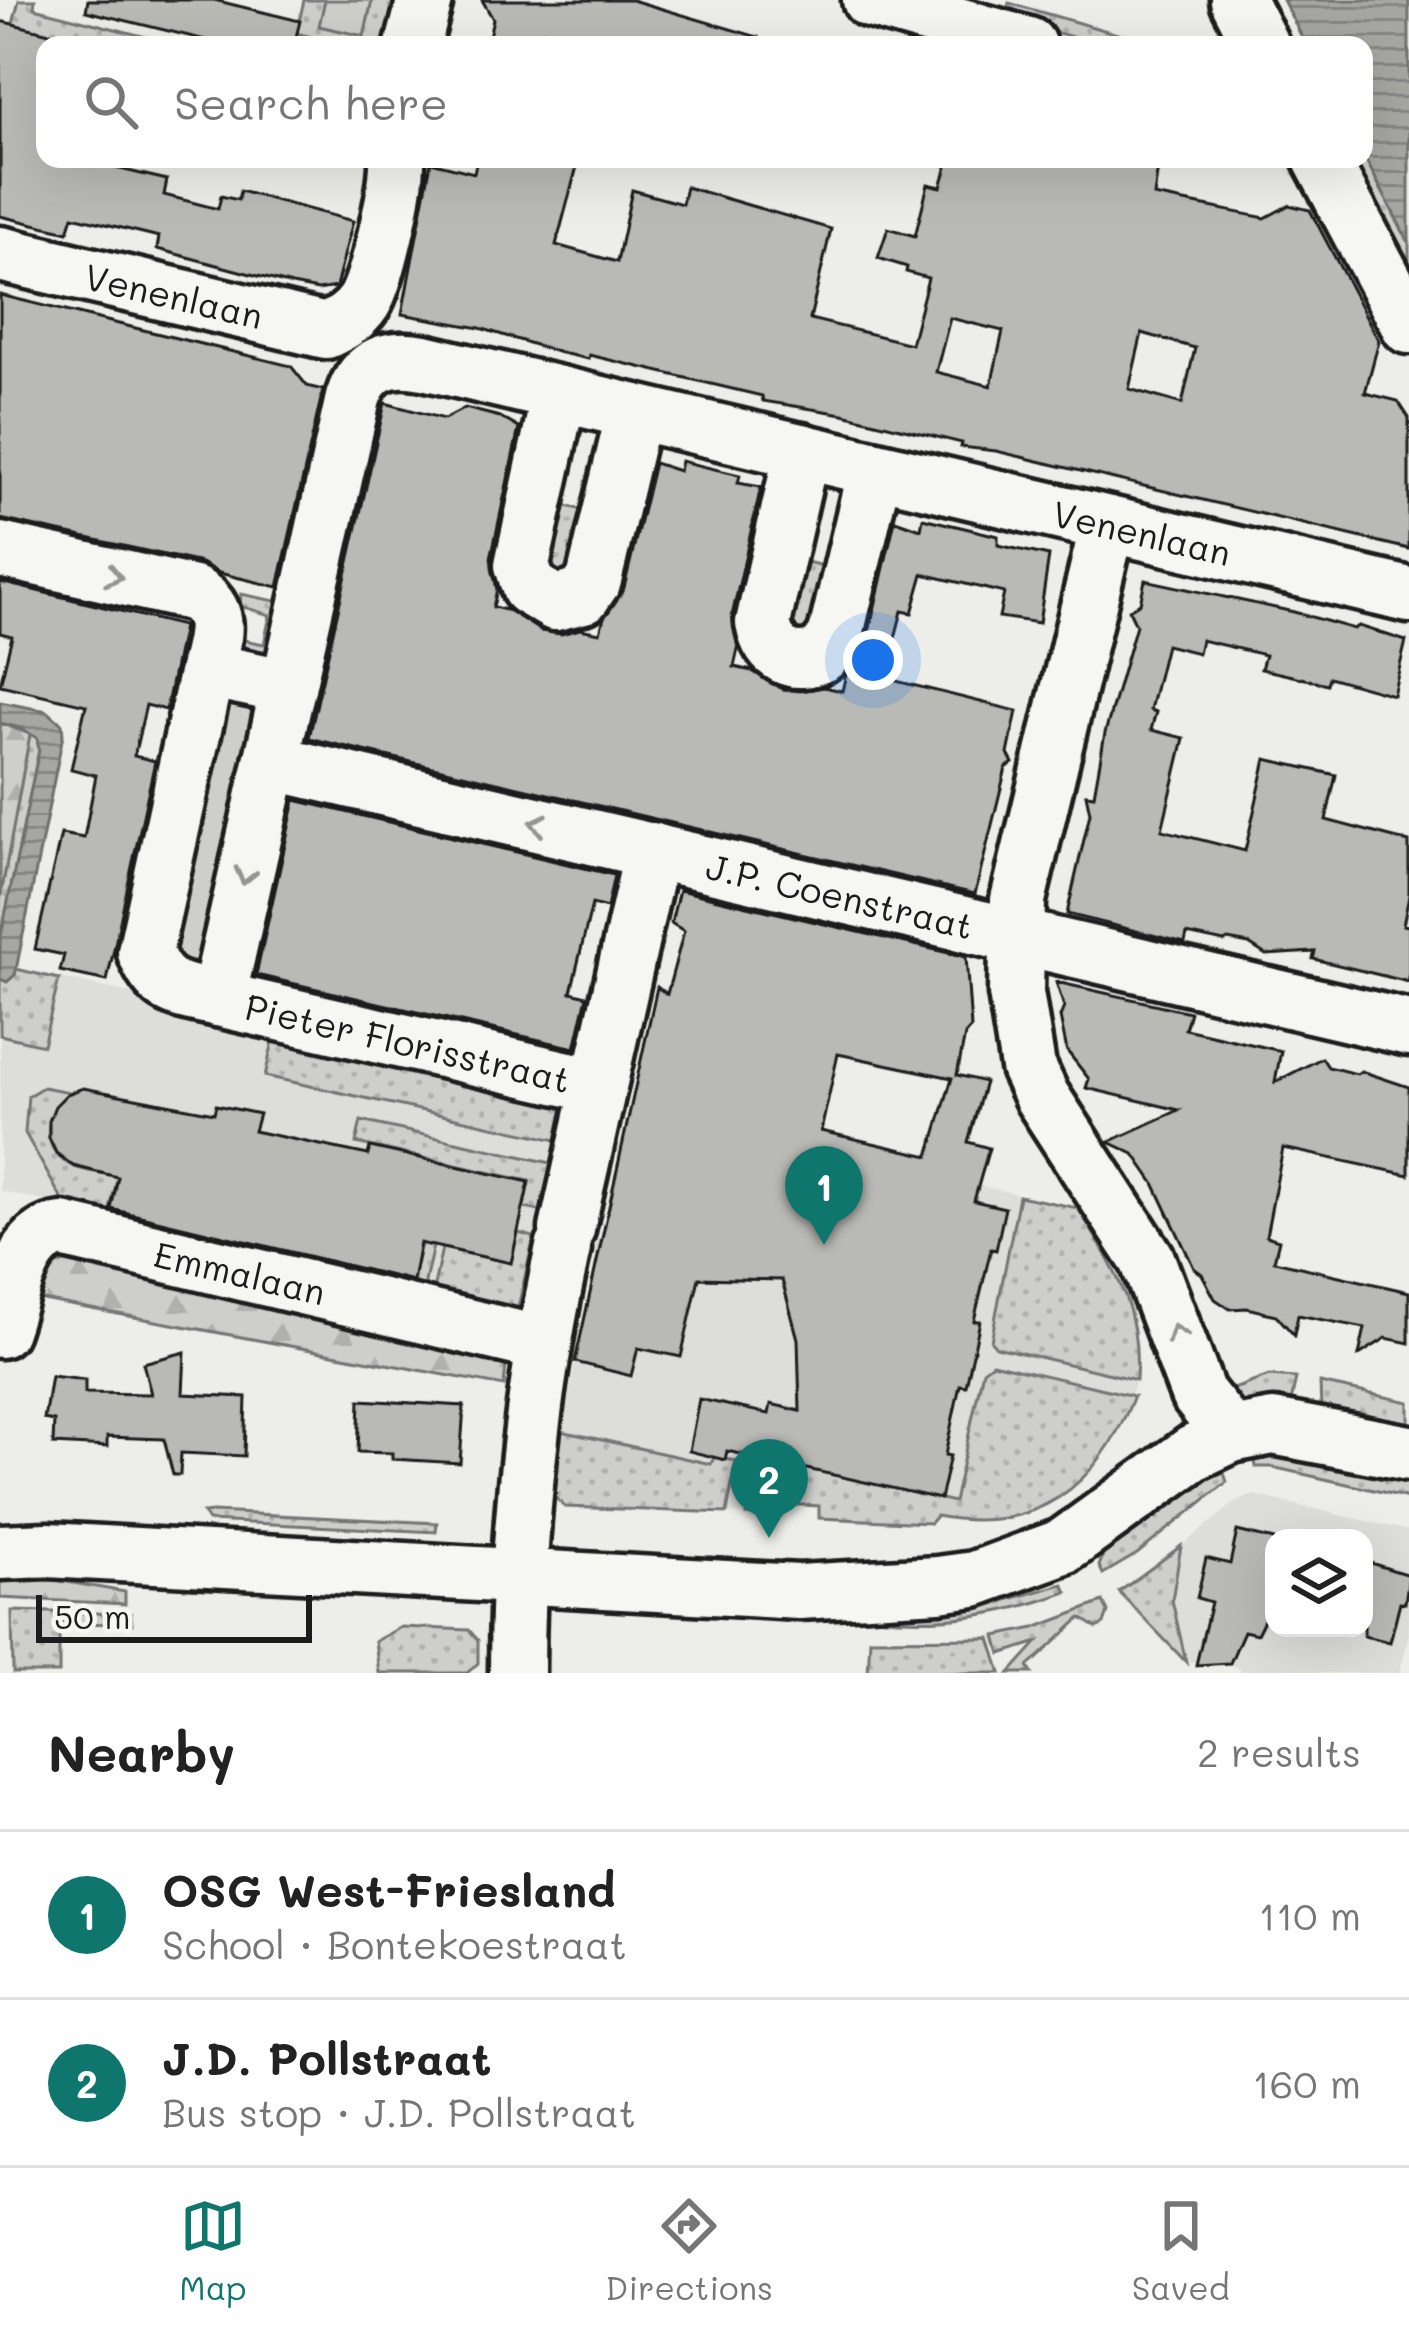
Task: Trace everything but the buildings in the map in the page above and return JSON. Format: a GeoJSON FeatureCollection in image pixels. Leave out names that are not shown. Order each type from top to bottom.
{"type":"FeatureCollection","features":[{"type":"Feature","properties":{"kind":"street"},"geometry":{"type":"LineString","coordinates":[[415,36],[424,0]]}},
{"type":"Feature","properties":{"kind":"street"},"geometry":{"type":"LineString","coordinates":[[870,0],[996,36]]}},
{"type":"Feature","properties":{"kind":"street"},"geometry":{"type":"LineString","coordinates":[[1238,0],[1256,36]]}},
{"type":"Feature","properties":{"kind":"street","name":"Pieter Florisstraat"},"geometry":{"type":"LineString","coordinates":[[218,999],[358,382],[366,300],[398,182],[397,168]]}},
{"type":"Feature","properties":{"kind":"street"},"geometry":{"type":"LineString","coordinates":[[1326,168],[1409,326]]}},
{"type":"Feature","properties":{"kind":"street","name":"Venenlaan"},"geometry":{"type":"LineString","coordinates":[[0,254],[326,332],[406,358],[1409,596]]}},
{"type":"Feature","properties":{"kind":"street"},"geometry":{"type":"LineString","coordinates":[[559,394],[522,565],[529,588],[556,603],[583,596],[594,580],[634,412]]}},
{"type":"Feature","properties":{"kind":"street"},"geometry":{"type":"LineString","coordinates":[[802,452],[763,623],[765,637],[777,653],[796,661],[823,654],[835,638],[875,469]]}},
{"type":"Feature","properties":{"kind":"street"},"geometry":{"type":"LineString","coordinates":[[1108,524],[1018,900],[1016,993],[1028,1067],[1042,1096],[1147,1259],[1198,1394],[1231,1435]]}},
{"type":"Feature","properties":{"kind":"street","name":"Pieter Florisstraat"},"geometry":{"type":"LineString","coordinates":[[0,550],[194,594],[206,601],[217,625],[145,952],[153,973],[169,987],[599,1086]]}},
{"type":"Feature","properties":{"kind":"street"},"geometry":{"type":"LineString","coordinates":[[207,670],[288,687]]}},
{"type":"Feature","properties":{"kind":"street","name":"J.P. Coenstraat"},"geometry":{"type":"LineString","coordinates":[[271,762],[1409,1028]]}},
{"type":"Feature","properties":{"kind":"street"},"geometry":{"type":"LineString","coordinates":[[517,1673],[528,1436],[542,1343],[652,850]]}},
{"type":"Feature","properties":{"kind":"street","name":"Emmalaan"},"geometry":{"type":"LineString","coordinates":[[0,1330],[29,1248],[45,1232],[62,1230],[542,1343]]}},
{"type":"Feature","properties":{"kind":"street"},"geometry":{"type":"LineString","coordinates":[[0,1552],[519,1560],[652,1549],[902,1586],[974,1579],[1064,1546],[1193,1453],[1253,1429],[1288,1428],[1409,1454]]}},
{"type":"Feature","properties":{"kind":"street"},"geometry":{"type":"LineString","coordinates":[[0,1525],[49,1523],[519,1560]]}},
{"type":"Feature","properties":{"kind":"shaded area"},"geometry":{"type":"Polygon","coordinates":[[[1283,0],[1409,0],[1409,243],[1370,168],[1373,36],[1301,36],[1283,0]]]}},
{"type":"Feature","properties":{"kind":"shaded area"},"geometry":{"type":"Polygon","coordinates":[[[0,702],[47,711],[62,724],[63,735],[15,975],[7,982],[0,979],[0,941],[39,750],[37,738],[0,723],[0,702]]]}},
{"type":"Feature","properties":{"kind":"shaded area"},"geometry":{"type":"Polygon","coordinates":[[[0,964],[566,1092],[537,1223],[602,1237],[657,987],[843,1031],[818,1149],[1078,1208],[1117,1272],[1136,1328],[1136,1380],[1120,1431],[1095,1469],[1025,1514],[993,1520],[943,1518],[760,1458],[746,1515],[727,1513],[738,1463],[712,1464],[561,1431],[597,1256],[533,1242],[517,1312],[0,1191],[0,964]]]}},
{"type":"Feature","properties":{"kind":"shaded area"},"geometry":{"type":"Polygon","coordinates":[[[1254,1495],[1409,1531],[1409,1634],[1400,1673],[1244,1673],[1230,1663],[1186,1662],[1172,1600],[1181,1546],[1236,1502],[1254,1495]]]}},
{"type":"Feature","properties":{"kind":"green space"},"geometry":{"type":"Polygon","coordinates":[[[19,0],[35,0],[34,8],[142,36],[36,36],[36,47],[7,48],[19,0]]]}},
{"type":"Feature","properties":{"kind":"green space"},"geometry":{"type":"Polygon","coordinates":[[[304,0],[325,0],[320,26],[364,36],[292,32],[304,0]]]}},
{"type":"Feature","properties":{"kind":"green space"},"geometry":{"type":"Polygon","coordinates":[[[325,0],[372,0],[364,36],[319,26],[325,0]]]}},
{"type":"Feature","properties":{"kind":"green space"},"geometry":{"type":"Polygon","coordinates":[[[372,0],[393,0],[386,36],[364,36],[372,0]]]}},
{"type":"Feature","properties":{"kind":"green space"},"geometry":{"type":"Polygon","coordinates":[[[1009,3],[1124,36],[1069,36],[1004,18],[1009,3]]]}},
{"type":"Feature","properties":{"kind":"green space"},"geometry":{"type":"Polygon","coordinates":[[[1345,168],[1370,168],[1409,243],[1409,289],[1345,168]]]}},
{"type":"Feature","properties":{"kind":"green space"},"geometry":{"type":"Polygon","coordinates":[[[551,502],[598,514],[589,577],[549,597],[551,502]]]}},
{"type":"Feature","properties":{"kind":"green space"},"geometry":{"type":"Polygon","coordinates":[[[798,560],[840,570],[831,632],[786,653],[798,560]]]}},
{"type":"Feature","properties":{"kind":"green space"},"geometry":{"type":"Polygon","coordinates":[[[241,594],[285,603],[273,654],[265,658],[238,653],[239,639],[264,644],[270,615],[240,606],[241,594]]]}},
{"type":"Feature","properties":{"kind":"green space"},"geometry":{"type":"Polygon","coordinates":[[[222,697],[258,699],[204,956],[190,964],[177,961],[168,938],[222,697]]]}},
{"type":"Feature","properties":{"kind":"green space"},"geometry":{"type":"Polygon","coordinates":[[[0,723],[30,734],[0,900],[0,723]]]}},
{"type":"Feature","properties":{"kind":"green space"},"geometry":{"type":"Polygon","coordinates":[[[30,734],[37,738],[39,750],[0,941],[0,900],[30,734]]]}},
{"type":"Feature","properties":{"kind":"green space"},"geometry":{"type":"Polygon","coordinates":[[[16,969],[59,979],[43,1045],[0,1035],[0,979],[15,975],[16,969]]]}},
{"type":"Feature","properties":{"kind":"green space"},"geometry":{"type":"Polygon","coordinates":[[[276,1028],[566,1092],[556,1140],[265,1076],[276,1028]]]}},
{"type":"Feature","properties":{"kind":"green space"},"geometry":{"type":"Polygon","coordinates":[[[43,1087],[70,1092],[51,1119],[53,1149],[70,1165],[118,1176],[109,1215],[412,1282],[421,1244],[433,1246],[421,1300],[65,1205],[25,1133],[28,1096],[43,1087]]]}},
{"type":"Feature","properties":{"kind":"green space"},"geometry":{"type":"Polygon","coordinates":[[[361,1121],[551,1163],[540,1211],[524,1208],[529,1181],[356,1143],[361,1121]]]}},
{"type":"Feature","properties":{"kind":"green space"},"geometry":{"type":"Polygon","coordinates":[[[1019,1196],[1078,1208],[1129,1309],[1136,1380],[996,1347],[991,1341],[1019,1196]]]}},
{"type":"Feature","properties":{"kind":"green space"},"geometry":{"type":"Polygon","coordinates":[[[518,1233],[534,1237],[517,1312],[432,1295],[442,1248],[511,1263],[518,1233]]]}},
{"type":"Feature","properties":{"kind":"green space"},"geometry":{"type":"Polygon","coordinates":[[[64,1262],[507,1355],[504,1386],[38,1299],[44,1272],[64,1262]]]}},
{"type":"Feature","properties":{"kind":"green space"},"geometry":{"type":"Polygon","coordinates":[[[992,1363],[1134,1396],[1102,1455],[1059,1497],[1004,1518],[936,1516],[930,1523],[819,1518],[819,1506],[782,1504],[781,1516],[746,1515],[759,1458],[954,1502],[983,1370],[992,1363]]]}},
{"type":"Feature","properties":{"kind":"green space"},"geometry":{"type":"Polygon","coordinates":[[[1269,1376],[1296,1378],[1290,1407],[1244,1407],[1225,1392],[1269,1376]]]}},
{"type":"Feature","properties":{"kind":"green space"},"geometry":{"type":"Polygon","coordinates":[[[1320,1383],[1409,1402],[1409,1430],[1321,1411],[1320,1383]]]}},
{"type":"Feature","properties":{"kind":"green space"},"geometry":{"type":"Polygon","coordinates":[[[561,1431],[711,1464],[714,1457],[736,1461],[727,1513],[565,1507],[555,1497],[561,1431]]]}},
{"type":"Feature","properties":{"kind":"green space"},"geometry":{"type":"Polygon","coordinates":[[[1281,1450],[1409,1469],[1409,1498],[1256,1467],[1254,1454],[1281,1450]]]}},
{"type":"Feature","properties":{"kind":"green space"},"geometry":{"type":"Polygon","coordinates":[[[1221,1464],[1227,1482],[1137,1554],[1103,1574],[1099,1566],[1107,1545],[1221,1464]]]}},
{"type":"Feature","properties":{"kind":"green space"},"geometry":{"type":"Polygon","coordinates":[[[203,1513],[437,1523],[436,1532],[208,1521],[203,1513]]]}},
{"type":"Feature","properties":{"kind":"green space"},"geometry":{"type":"Polygon","coordinates":[[[1181,1546],[1172,1600],[1186,1662],[1119,1592],[1181,1546]]]}},
{"type":"Feature","properties":{"kind":"green space"},"geometry":{"type":"Polygon","coordinates":[[[23,1579],[125,1592],[125,1604],[0,1598],[0,1581],[23,1579]]]}},
{"type":"Feature","properties":{"kind":"green space"},"geometry":{"type":"Polygon","coordinates":[[[1063,1584],[1067,1592],[996,1612],[949,1619],[875,1617],[875,1609],[990,1605],[1063,1584]]]}},
{"type":"Feature","properties":{"kind":"green space"},"geometry":{"type":"Polygon","coordinates":[[[1103,1602],[1108,1612],[1104,1624],[1097,1628],[1081,1618],[1028,1667],[1032,1673],[1010,1673],[1038,1642],[1001,1654],[996,1636],[1035,1628],[1103,1602]]]}},
{"type":"Feature","properties":{"kind":"green space"},"geometry":{"type":"Polygon","coordinates":[[[12,1611],[131,1614],[132,1624],[59,1623],[59,1673],[13,1673],[12,1611]]]}},
{"type":"Feature","properties":{"kind":"green space"},"geometry":{"type":"Polygon","coordinates":[[[401,1627],[469,1630],[478,1640],[478,1663],[467,1673],[379,1673],[375,1641],[401,1627]]]}},
{"type":"Feature","properties":{"kind":"green space"},"geometry":{"type":"Polygon","coordinates":[[[990,1638],[1001,1673],[868,1673],[870,1639],[990,1638]]]}},
{"type":"Feature","properties":{"kind":"place","name":"OSG West-Friesland"},"geometry":{"type":"Point","coordinates":[824,1245]}},
{"type":"Feature","properties":{"kind":"place","name":"J.D. Pollstraat"},"geometry":{"type":"Point","coordinates":[769,1538]}}]}
